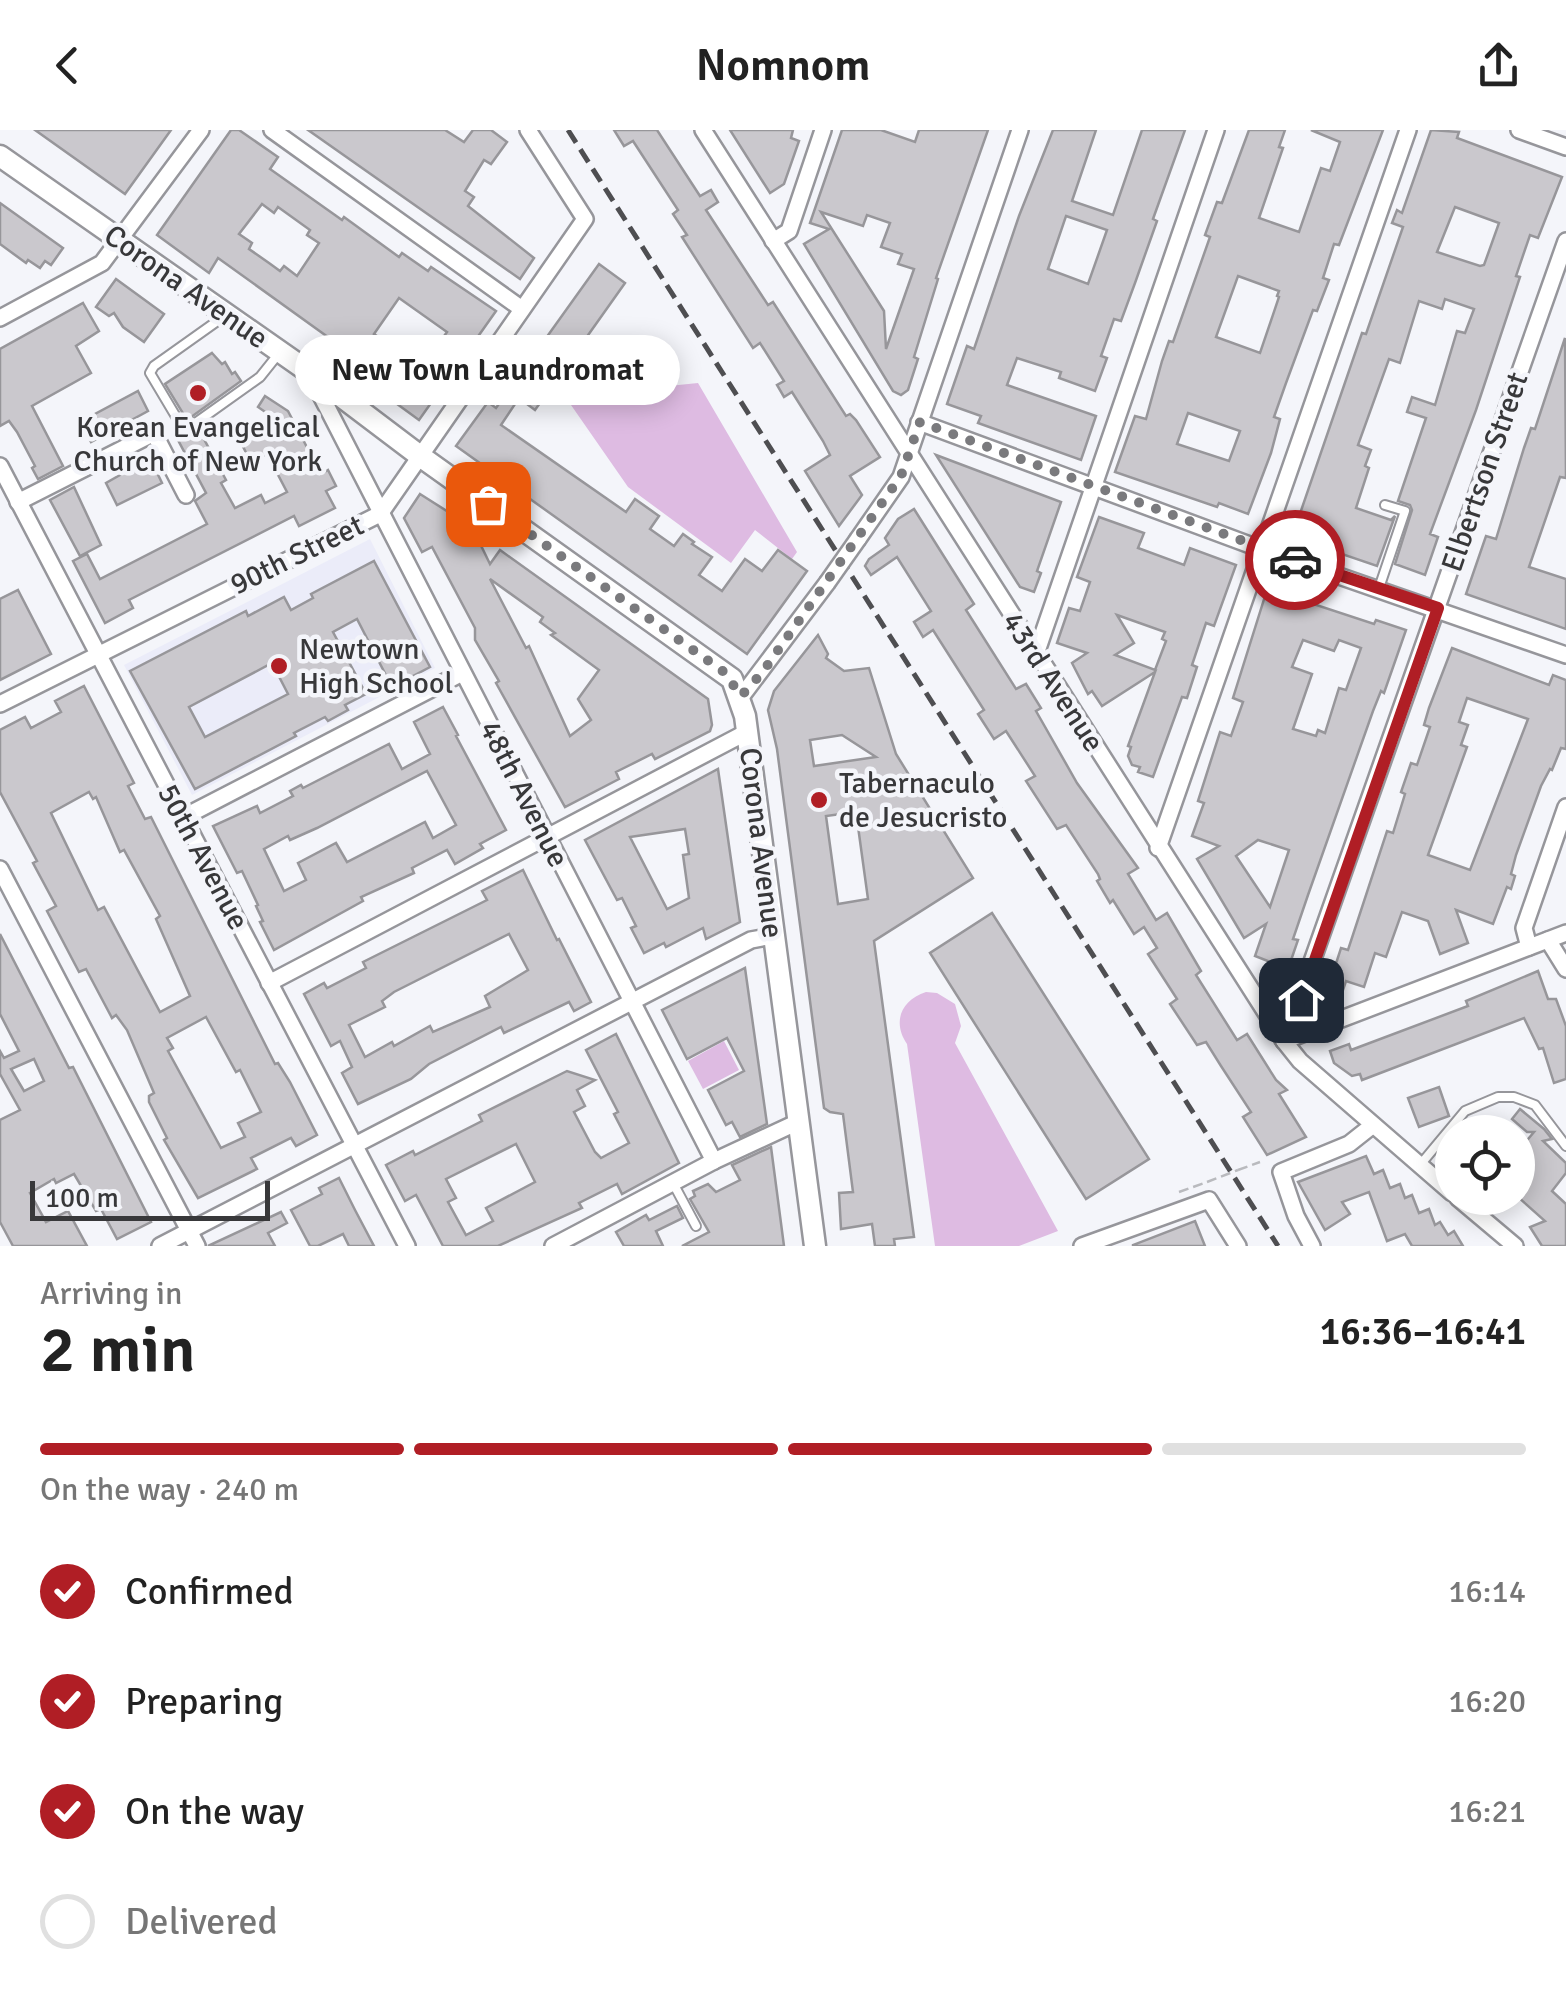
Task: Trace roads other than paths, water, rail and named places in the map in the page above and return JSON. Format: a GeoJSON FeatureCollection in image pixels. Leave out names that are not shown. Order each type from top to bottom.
{"type":"FeatureCollection","features":[{"type":"Feature","properties":{"kind":"street"},"geometry":{"type":"LineString","coordinates":[[0,318],[102,262],[200,130]]}},
{"type":"Feature","properties":{"kind":"street"},"geometry":{"type":"LineString","coordinates":[[272,130],[522,308]]}},
{"type":"Feature","properties":{"kind":"street","name":"90th Street"},"geometry":{"type":"LineString","coordinates":[[0,704],[380,514],[585,219],[528,130]]}},
{"type":"Feature","properties":{"kind":"street","name":"43rd Avenue"},"geometry":{"type":"LineString","coordinates":[[702,130],[1284,1041],[1300,1060],[1435,1178]]}},
{"type":"Feature","properties":{"kind":"street"},"geometry":{"type":"LineString","coordinates":[[772,241],[789,231],[823,130]]}},
{"type":"Feature","properties":{"kind":"street"},"geometry":{"type":"LineString","coordinates":[[741,696],[827,583],[901,476],[1020,130]]}},
{"type":"Feature","properties":{"kind":"street"},"geometry":{"type":"LineString","coordinates":[[1036,654],[1216,130]]}},
{"type":"Feature","properties":{"kind":"street"},"geometry":{"type":"LineString","coordinates":[[1158,848],[1408,130]]}},
{"type":"Feature","properties":{"kind":"street"},"geometry":{"type":"LineString","coordinates":[[1518,130],[1566,147]]}},
{"type":"Feature","properties":{"kind":"street","name":"Corona Avenue"},"geometry":{"type":"LineString","coordinates":[[0,156],[309,372],[420,456],[724,672],[741,696],[747,732],[816,1246]]}},
{"type":"Feature","properties":{"kind":"street","name":"Elbertson Street"},"geometry":{"type":"LineString","coordinates":[[1284,1041],[1566,242]]}},
{"type":"Feature","properties":{"kind":"street","name":"48th Avenue"},"geometry":{"type":"LineString","coordinates":[[309,372],[714,1161]]}},
{"type":"Feature","properties":{"kind":"street"},"geometry":{"type":"LineString","coordinates":[[920,422],[1262,549],[1566,655]]}},
{"type":"Feature","properties":{"kind":"street"},"geometry":{"type":"LineString","coordinates":[[18,502],[154,432],[186,494]]}},
{"type":"Feature","properties":{"kind":"street","name":"50th Avenue"},"geometry":{"type":"LineString","coordinates":[[0,466],[407,1246]]}},
{"type":"Feature","properties":{"kind":"street"},"geometry":{"type":"LineString","coordinates":[[182,818],[462,674]]}},
{"type":"Feature","properties":{"kind":"street"},"geometry":{"type":"LineString","coordinates":[[269,983],[747,732]]}},
{"type":"Feature","properties":{"kind":"street"},"geometry":{"type":"LineString","coordinates":[[1529,947],[1524,928],[1566,806]]}},
{"type":"Feature","properties":{"kind":"street"},"geometry":{"type":"LineString","coordinates":[[0,869],[194,1238]]}},
{"type":"Feature","properties":{"kind":"street"},"geometry":{"type":"LineString","coordinates":[[1284,1041],[1566,934]]}},
{"type":"Feature","properties":{"kind":"street"},"geometry":{"type":"LineString","coordinates":[[160,1246],[194,1238],[354,1144],[751,940],[773,936]]}},
{"type":"Feature","properties":{"kind":"street"},"geometry":{"type":"LineString","coordinates":[[1548,940],[1566,969]]}},
{"type":"Feature","properties":{"kind":"street"},"geometry":{"type":"LineString","coordinates":[[553,1246],[714,1161],[798,1122]]}},
{"type":"Feature","properties":{"kind":"street"},"geometry":{"type":"LineString","coordinates":[[1312,1246],[1280,1172],[1349,1144],[1374,1125]]}},
{"type":"Feature","properties":{"kind":"street"},"geometry":{"type":"LineString","coordinates":[[1082,1246],[1209,1200],[1238,1246]]}},
{"type":"Feature","properties":{"kind":"street"},"geometry":{"type":"LineString","coordinates":[[1478,1215],[1515,1246]]}},
{"type":"Feature","properties":{"kind":"street"},"geometry":{"type":"LineString","coordinates":[[586,1229],[594,1246]]}},
{"type":"Feature","properties":{"kind":"lane"},"geometry":{"type":"LineString","coordinates":[[226,315],[154,366],[150,373],[181,425],[187,428],[260,377],[280,352]]}},
{"type":"Feature","properties":{"kind":"lane"},"geometry":{"type":"LineString","coordinates":[[1380,588],[1405,511],[1385,504]]}},
{"type":"Feature","properties":{"kind":"lane"},"geometry":{"type":"LineString","coordinates":[[1420,1165],[1465,1111],[1498,1097],[1514,1096],[1535,1104],[1566,1146]]}},
{"type":"Feature","properties":{"kind":"lane"},"geometry":{"type":"LineString","coordinates":[[673,1183],[696,1226]]}},
{"type":"Feature","properties":{"kind":"railway"},"geometry":{"type":"LineString","coordinates":[[568,130],[1278,1246]]}},
{"type":"Feature","properties":{"kind":"place","name":"Korean Evangelical Church of New York"},"geometry":{"type":"Point","coordinates":[198,393]}},
{"type":"Feature","properties":{"kind":"place","name":"New Town Laundromat"},"geometry":{"type":"Point","coordinates":[488,504]}},
{"type":"Feature","properties":{"kind":"place","name":"Newtown High School"},"geometry":{"type":"Point","coordinates":[279,666]}},
{"type":"Feature","properties":{"kind":"place","name":"Tabernaculo de Jesucristo"},"geometry":{"type":"Point","coordinates":[819,800]}}]}
